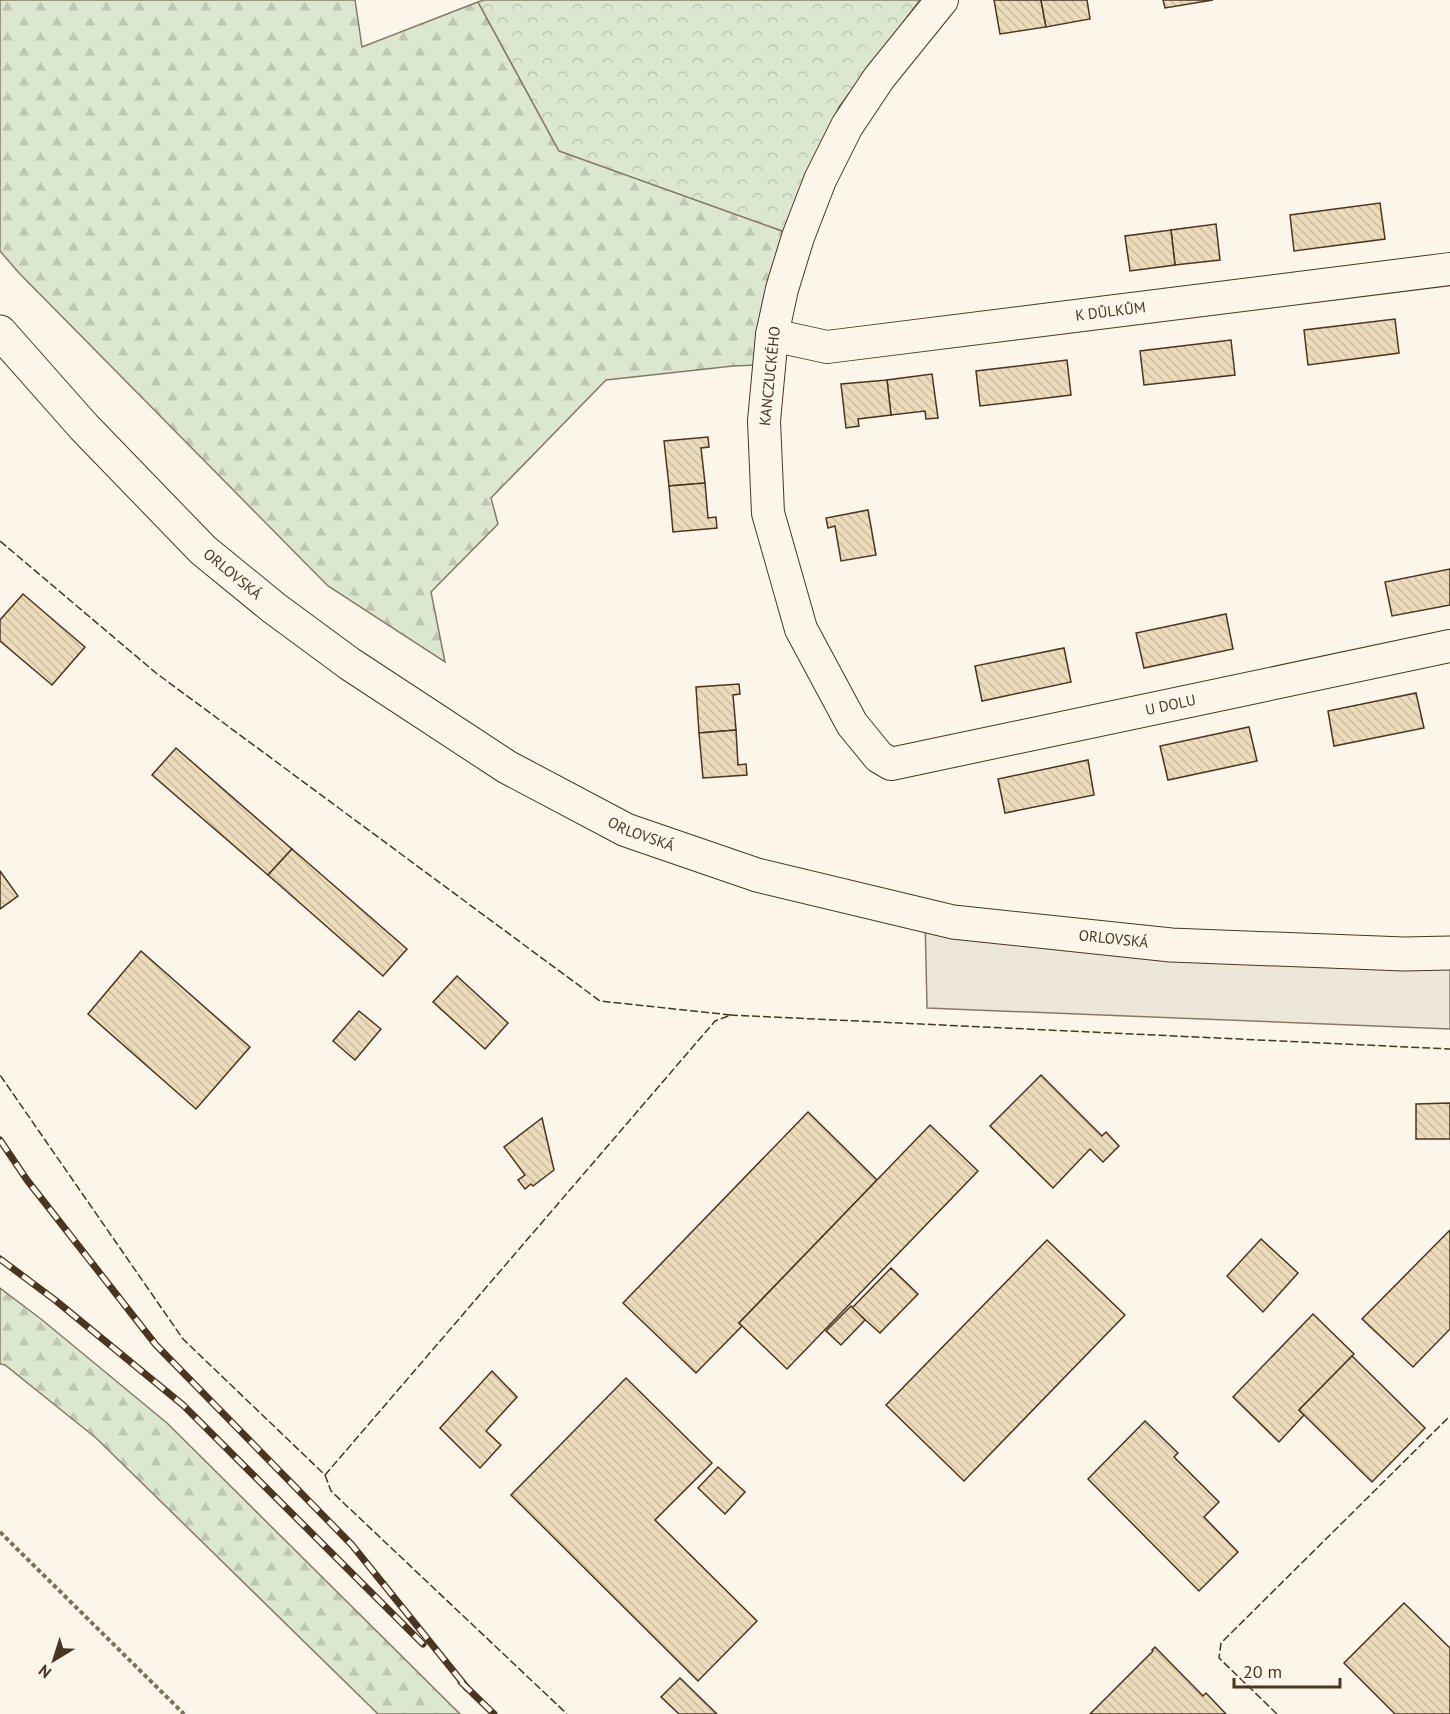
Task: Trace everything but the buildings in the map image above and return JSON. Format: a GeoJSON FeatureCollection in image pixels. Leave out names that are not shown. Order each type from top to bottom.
{"type":"FeatureCollection","features":[{"type":"Feature","properties":{"kind":"main road","name":"ORLOVSKÁ"},"geometry":{"type":"LineString","coordinates":[[0,332],[84,427],[203,550],[274,608],[350,664],[507,767],[626,830],[757,875],[953,922],[1172,945],[1404,954],[1450,953]]}},
{"type":"Feature","properties":{"kind":"street","name":"KANCZUCKÉHO"},"geometry":{"type":"LineString","coordinates":[[891,764],[879,757],[852,724],[801,629],[768,513],[764,421],[772,335],[782,290],[798,237],[825,171],[848,126],[879,78],[942,0]]}},
{"type":"Feature","properties":{"kind":"street","name":"K DŮLKŮM"},"geometry":{"type":"LineString","coordinates":[[772,335],[827,347],[1450,269]]}},
{"type":"Feature","properties":{"kind":"street","name":"U DOLU"},"geometry":{"type":"LineString","coordinates":[[891,764],[1450,646]]}},
{"type":"Feature","properties":{"kind":"path"},"geometry":{"type":"LineString","coordinates":[[0,1532],[184,1714]]}},
{"type":"Feature","properties":{"kind":"green space"},"geometry":{"type":"Polygon","coordinates":[[[0,0],[355,0],[362,47],[478,2],[559,151],[785,232],[761,313],[756,365],[606,380],[491,498],[498,524],[431,592],[445,662],[328,586],[19,273],[0,251],[0,0]]]}},
{"type":"Feature","properties":{"kind":"green space"},"geometry":{"type":"Polygon","coordinates":[[[484,0],[920,0],[839,107],[785,232],[559,151],[478,2],[484,0]]]}},
{"type":"Feature","properties":{"kind":"green space"},"geometry":{"type":"Polygon","coordinates":[[[0,1288],[167,1423],[460,1714],[378,1714],[96,1438],[5,1365],[0,1364],[0,1288]]]}},
{"type":"Feature","properties":{"kind":"shaded area"},"geometry":{"type":"Polygon","coordinates":[[[925,916],[1450,953],[1450,1029],[927,1008],[925,916]]]}},
{"type":"Feature","properties":{"kind":"railway"},"geometry":{"type":"LineString","coordinates":[[0,1140],[27,1180],[156,1345],[352,1545],[467,1688]]}},
{"type":"Feature","properties":{"kind":"railway"},"geometry":{"type":"LineString","coordinates":[[0,1259],[55,1300],[183,1405],[423,1644]]}},
{"type":"Feature","properties":{"kind":"railway"},"geometry":{"type":"LineString","coordinates":[[461,1682],[494,1714]]}},
{"type":"Feature","properties":{"kind":"fence"},"geometry":{"type":"LineString","coordinates":[[0,541],[156,673],[600,1001],[731,1015],[715,1021],[325,1475],[183,1339],[0,1075]]}},
{"type":"Feature","properties":{"kind":"fence"},"geometry":{"type":"LineString","coordinates":[[730,1015],[1450,1049]]}},
{"type":"Feature","properties":{"kind":"fence"},"geometry":{"type":"LineString","coordinates":[[1277,1714],[1219,1658],[1221,1643],[1450,1416]]}},
{"type":"Feature","properties":{"kind":"fence"},"geometry":{"type":"LineString","coordinates":[[325,1475],[331,1491],[567,1714]]}}]}
